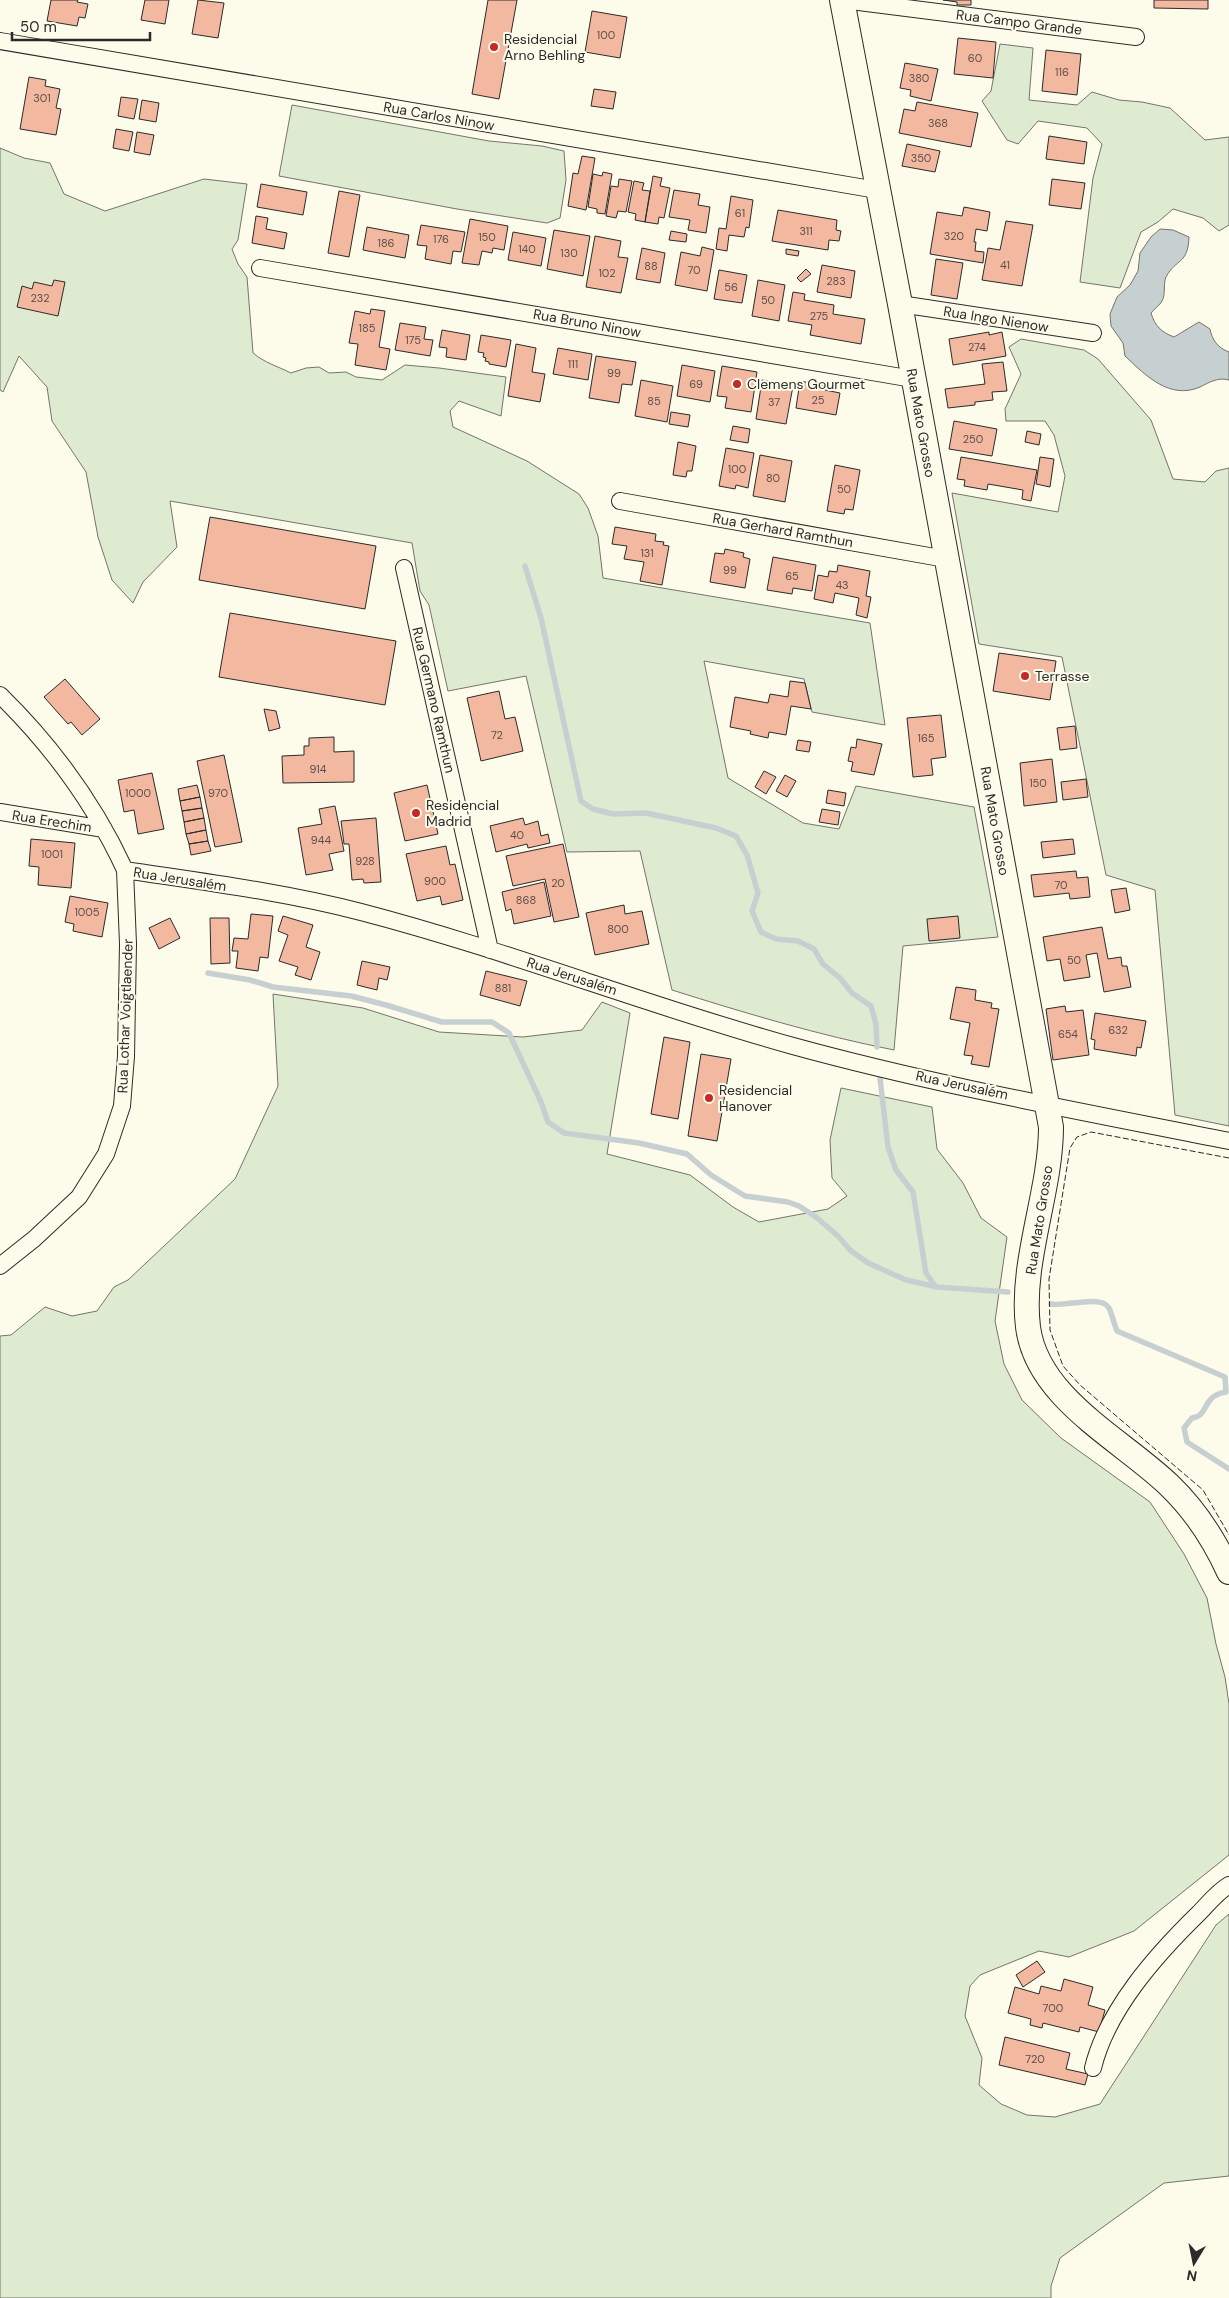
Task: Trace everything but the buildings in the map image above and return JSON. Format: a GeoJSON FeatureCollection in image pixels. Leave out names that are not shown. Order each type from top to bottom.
{"type":"FeatureCollection","features":[{"type":"Feature","properties":{"kind":"street","name":"Rua Campo Grande"},"geometry":{"type":"LineString","coordinates":[[842,0],[1136,37]]}},
{"type":"Feature","properties":{"kind":"street","name":"Rua Mato Grosso"},"geometry":{"type":"LineString","coordinates":[[842,0],[900,304],[1051,1127],[1051,1146],[1029,1285],[1028,1327],[1036,1354],[1050,1380],[1077,1408],[1145,1463],[1187,1504],[1207,1529],[1229,1572]]}},
{"type":"Feature","properties":{"kind":"street","name":"Rua Carlos Ninow"},"geometry":{"type":"LineString","coordinates":[[0,40],[878,190]]}},
{"type":"Feature","properties":{"kind":"street","name":"Rua Bruno Ninow"},"geometry":{"type":"LineString","coordinates":[[260,268],[913,379]]}},
{"type":"Feature","properties":{"kind":"street","name":"Rua Ingo Nienow"},"geometry":{"type":"LineString","coordinates":[[900,304],[1092,333]]}},
{"type":"Feature","properties":{"kind":"street","name":"Rua Gerhard Ramthun"},"geometry":{"type":"LineString","coordinates":[[620,501],[946,559]]}},
{"type":"Feature","properties":{"kind":"street","name":"Rua Germano Ramthun"},"geometry":{"type":"LineString","coordinates":[[404,568],[490,950]]}},
{"type":"Feature","properties":{"kind":"street","name":"Rua Jerusalém"},"geometry":{"type":"LineString","coordinates":[[0,694],[46,744],[104,829],[125,870],[319,902],[403,924],[490,950],[792,1046],[1047,1104],[1229,1141]]}},
{"type":"Feature","properties":{"kind":"street","name":"Rua Erechim"},"geometry":{"type":"LineString","coordinates":[[0,812],[104,829]]}},
{"type":"Feature","properties":{"kind":"street","name":"Rua Lothar Voigtlaender"},"geometry":{"type":"LineString","coordinates":[[0,1266],[34,1239],[78,1197],[106,1154],[122,1106],[126,1056],[128,944],[125,870]]}},
{"type":"Feature","properties":{"kind":"street"},"geometry":{"type":"LineString","coordinates":[[1093,2068],[1097,2052],[1107,2031],[1147,1968],[1179,1932],[1229,1885]]}},
{"type":"Feature","properties":{"kind":"green space"},"geometry":{"type":"Polygon","coordinates":[[[1000,44],[1033,48],[1029,100],[1077,105],[1092,92],[1119,100],[1142,102],[1170,108],[1205,140],[1229,137],[1229,225],[1219,231],[1203,218],[1173,209],[1158,222],[1141,232],[1120,288],[1080,282],[1093,178],[1102,144],[1087,128],[1038,121],[1018,144],[1007,140],[982,101],[991,91],[1000,44]]]}},
{"type":"Feature","properties":{"kind":"green space"},"geometry":{"type":"Polygon","coordinates":[[[292,105],[489,141],[542,146],[564,151],[566,180],[560,218],[547,223],[457,209],[279,176],[292,105]]]}},
{"type":"Feature","properties":{"kind":"green space"},"geometry":{"type":"Polygon","coordinates":[[[0,148],[24,158],[50,163],[64,194],[105,211],[204,179],[247,184],[238,240],[232,249],[238,264],[247,277],[253,353],[291,373],[306,368],[319,367],[329,373],[346,372],[356,377],[382,380],[405,365],[506,377],[501,416],[459,401],[450,411],[453,427],[527,461],[579,494],[588,508],[598,536],[603,578],[870,623],[885,725],[812,712],[804,679],[704,661],[728,778],[803,823],[839,829],[856,786],[974,807],[998,937],[903,946],[894,1050],[782,1023],[672,990],[640,851],[567,852],[526,676],[448,691],[429,605],[420,591],[412,543],[170,501],[177,547],[143,582],[133,603],[112,580],[98,537],[86,472],[52,421],[47,387],[19,356],[3,392],[0,390],[0,148]]]}},
{"type":"Feature","properties":{"kind":"green space"},"geometry":{"type":"Polygon","coordinates":[[[1021,339],[1084,350],[1098,359],[1151,420],[1173,479],[1205,482],[1216,471],[1229,468],[1229,1126],[1175,1115],[1155,890],[1106,875],[1062,657],[979,644],[952,493],[1058,512],[1065,476],[1054,435],[1045,421],[1006,421],[1005,409],[1021,374],[1009,347],[1021,339]]]}},
{"type":"Feature","properties":{"kind":"green space"},"geometry":{"type":"Polygon","coordinates":[[[273,994],[363,1008],[439,1032],[523,1037],[582,1030],[602,1002],[630,1013],[607,1154],[690,1175],[733,1207],[759,1222],[828,1209],[847,1196],[832,1178],[830,1140],[841,1088],[932,1107],[937,1149],[963,1183],[981,1218],[1007,1237],[995,1321],[1004,1364],[1022,1400],[1061,1438],[1150,1502],[1184,1554],[1207,1598],[1225,1677],[1229,1704],[1229,1855],[1134,1931],[1069,1957],[1039,1951],[980,1975],[970,1986],[965,2016],[982,2058],[979,2085],[1001,2104],[1027,2115],[1055,2117],[1100,2104],[1216,1925],[1229,1914],[1229,2176],[1164,2183],[1060,2258],[1051,2286],[1051,2298],[0,2298],[0,1336],[11,1335],[45,1307],[72,1316],[97,1311],[114,1287],[128,1280],[235,1179],[278,1086],[273,994]]]}},
{"type":"Feature","properties":{"kind":"shaded area"},"geometry":{"type":"Polygon","coordinates":[[[1160,229],[1173,230],[1189,237],[1184,257],[1166,277],[1163,298],[1151,313],[1153,318],[1159,328],[1174,337],[1199,322],[1210,329],[1216,343],[1229,352],[1229,380],[1218,380],[1189,390],[1169,388],[1159,384],[1125,356],[1123,343],[1111,326],[1110,314],[1117,297],[1130,285],[1138,271],[1140,253],[1151,237],[1160,229]]]}},
{"type":"Feature","properties":{"kind":"waterway"},"geometry":{"type":"LineString","coordinates":[[525,566],[541,618],[581,801],[593,809],[613,814],[646,813],[716,828],[736,836],[747,855],[758,893],[752,911],[761,932],[776,939],[798,941],[814,949],[823,964],[840,978],[852,993],[871,1006],[876,1024],[877,1047]]}},
{"type":"Feature","properties":{"kind":"waterway"},"geometry":{"type":"LineString","coordinates":[[208,973],[250,980],[273,987],[351,996],[442,1022],[492,1022],[509,1033],[541,1102],[548,1122],[564,1133],[639,1143],[687,1154],[711,1175],[745,1196],[788,1202],[799,1206],[816,1217],[839,1237],[850,1250],[868,1263],[906,1280],[937,1287],[1008,1292]]}},
{"type":"Feature","properties":{"kind":"waterway"},"geometry":{"type":"LineString","coordinates":[[880,1078],[888,1147],[896,1170],[913,1192],[926,1273],[936,1287]]}},
{"type":"Feature","properties":{"kind":"waterway"},"geometry":{"type":"LineString","coordinates":[[1051,1304],[1091,1301],[1105,1304],[1109,1308],[1117,1331],[1225,1377],[1226,1392],[1213,1397],[1199,1416],[1192,1418],[1184,1428],[1187,1442],[1229,1469]]}},
{"type":"Feature","properties":{"kind":"fence"},"geometry":{"type":"LineString","coordinates":[[1229,1158],[1091,1132],[1077,1137],[1070,1148],[1049,1279],[1050,1330],[1063,1366],[1080,1385],[1203,1490],[1229,1535]]}},
{"type":"Feature","properties":{"kind":"place","name":"Residencial Arno Behling"},"geometry":{"type":"Point","coordinates":[494,47]}},
{"type":"Feature","properties":{"kind":"place","name":"Clemens Gourmet"},"geometry":{"type":"Point","coordinates":[737,384]}},
{"type":"Feature","properties":{"kind":"place","name":"Terrasse"},"geometry":{"type":"Point","coordinates":[1025,676]}},
{"type":"Feature","properties":{"kind":"place","name":"Residencial Madrid"},"geometry":{"type":"Point","coordinates":[416,813]}},
{"type":"Feature","properties":{"kind":"place","name":"Residencial Hanover"},"geometry":{"type":"Point","coordinates":[709,1098]}}]}
